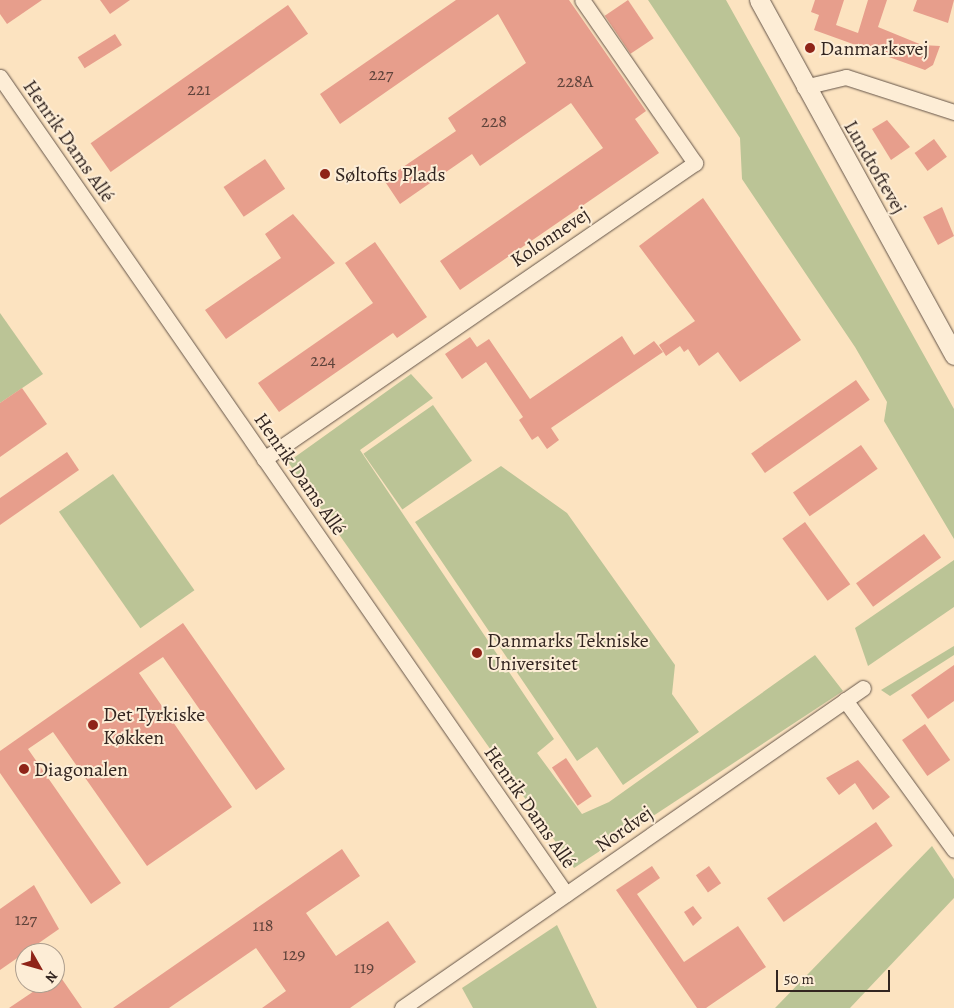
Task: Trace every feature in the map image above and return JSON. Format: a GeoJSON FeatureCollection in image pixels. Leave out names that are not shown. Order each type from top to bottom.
{"type":"FeatureCollection","features":[{"type":"Feature","properties":{"kind":"street","name":"Kolonnevej"},"geometry":{"type":"LineString","coordinates":[[264,459],[695,163],[582,0]]}},
{"type":"Feature","properties":{"kind":"street","name":"Lundtoftevej"},"geometry":{"type":"LineString","coordinates":[[759,0],[804,87],[954,355]]}},
{"type":"Feature","properties":{"kind":"street","name":"Henrik Dams Allé"},"geometry":{"type":"LineString","coordinates":[[0,77],[566,894]]}},
{"type":"Feature","properties":{"kind":"street"},"geometry":{"type":"LineString","coordinates":[[804,87],[846,77],[954,112]]}},
{"type":"Feature","properties":{"kind":"street","name":"Nordvej"},"geometry":{"type":"LineString","coordinates":[[402,1008],[863,688]]}},
{"type":"Feature","properties":{"kind":"street"},"geometry":{"type":"LineString","coordinates":[[845,700],[954,850]]}},
{"type":"Feature","properties":{"kind":"green space"},"geometry":{"type":"Polygon","coordinates":[[[648,0],[726,0],[954,409],[954,539],[884,421],[887,402],[855,347],[742,179],[740,138],[648,0]]]}},
{"type":"Feature","properties":{"kind":"green space"},"geometry":{"type":"Polygon","coordinates":[[[0,313],[43,374],[0,403],[0,313]]]}},
{"type":"Feature","properties":{"kind":"green space"},"geometry":{"type":"Polygon","coordinates":[[[411,374],[433,398],[360,450],[554,739],[537,753],[582,814],[609,802],[815,655],[843,691],[574,868],[288,462],[411,374]]]}},
{"type":"Feature","properties":{"kind":"green space"},"geometry":{"type":"Polygon","coordinates":[[[433,405],[472,461],[402,509],[363,454],[433,405]]]}},
{"type":"Feature","properties":{"kind":"green space"},"geometry":{"type":"Polygon","coordinates":[[[501,466],[567,513],[675,665],[672,694],[699,732],[623,785],[597,747],[577,761],[415,522],[501,466]]]}},
{"type":"Feature","properties":{"kind":"green space"},"geometry":{"type":"Polygon","coordinates":[[[113,474],[194,590],[140,628],[59,512],[113,474]]]}},
{"type":"Feature","properties":{"kind":"green space"},"geometry":{"type":"Polygon","coordinates":[[[954,560],[954,607],[868,666],[855,628],[954,560]]]}},
{"type":"Feature","properties":{"kind":"green space"},"geometry":{"type":"Polygon","coordinates":[[[954,646],[954,655],[890,696],[881,690],[954,646]]]}},
{"type":"Feature","properties":{"kind":"green space"},"geometry":{"type":"Polygon","coordinates":[[[932,846],[954,879],[954,898],[850,1008],[775,1008],[932,846]]]}},
{"type":"Feature","properties":{"kind":"green space"},"geometry":{"type":"Polygon","coordinates":[[[557,925],[597,1008],[473,1008],[462,988],[557,925]]]}},
{"type":"Feature","properties":{"kind":"building"},"geometry":{"type":"Polygon","coordinates":[[[0,0],[42,0],[7,24],[0,14],[0,0]]]}},
{"type":"Feature","properties":{"kind":"building"},"geometry":{"type":"Polygon","coordinates":[[[100,0],[130,0],[110,14],[100,0]]]}},
{"type":"Feature","properties":{"kind":"building"},"geometry":{"type":"Polygon","coordinates":[[[456,0],[569,0],[646,111],[635,119],[659,153],[460,290],[440,261],[603,148],[571,103],[480,166],[472,154],[400,204],[384,180],[456,131],[448,118],[526,63],[498,14],[340,124],[320,94],[456,0]]]}},
{"type":"Feature","properties":{"kind":"building"},"geometry":{"type":"Polygon","coordinates":[[[628,0],[654,38],[631,54],[605,16],[628,0]]]}},
{"type":"Feature","properties":{"kind":"building"},"geometry":{"type":"Polygon","coordinates":[[[815,0],[844,0],[836,25],[858,33],[868,0],[887,0],[878,27],[922,45],[940,46],[933,65],[925,70],[814,30],[819,15],[811,12],[815,0]]]}},
{"type":"Feature","properties":{"kind":"building"},"geometry":{"type":"Polygon","coordinates":[[[917,0],[954,0],[948,23],[913,11],[917,0]]]}},
{"type":"Feature","properties":{"kind":"building"},"geometry":{"type":"Polygon","coordinates":[[[288,5],[308,34],[111,172],[91,143],[288,5]]]}},
{"type":"Feature","properties":{"kind":"building"},"geometry":{"type":"Polygon","coordinates":[[[115,34],[122,45],[85,68],[78,57],[115,34]]]}},
{"type":"Feature","properties":{"kind":"building"},"geometry":{"type":"Polygon","coordinates":[[[887,120],[910,147],[891,160],[872,129],[887,120]]]}},
{"type":"Feature","properties":{"kind":"building"},"geometry":{"type":"Polygon","coordinates":[[[934,139],[947,157],[928,171],[915,153],[934,139]]]}},
{"type":"Feature","properties":{"kind":"building"},"geometry":{"type":"Polygon","coordinates":[[[265,159],[285,189],[244,217],[224,187],[265,159]]]}},
{"type":"Feature","properties":{"kind":"building"},"geometry":{"type":"Polygon","coordinates":[[[703,198],[801,340],[740,382],[718,352],[699,366],[688,349],[684,352],[680,346],[666,356],[659,345],[695,321],[639,246],[703,198]]]}},
{"type":"Feature","properties":{"kind":"building"},"geometry":{"type":"Polygon","coordinates":[[[942,207],[954,236],[938,245],[923,217],[942,207]]]}},
{"type":"Feature","properties":{"kind":"building"},"geometry":{"type":"Polygon","coordinates":[[[293,214],[335,263],[226,339],[205,310],[281,258],[265,234],[293,214]]]}},
{"type":"Feature","properties":{"kind":"building"},"geometry":{"type":"Polygon","coordinates":[[[375,242],[427,317],[397,338],[393,333],[279,412],[258,383],[373,303],[345,263],[375,242]]]}},
{"type":"Feature","properties":{"kind":"building"},"geometry":{"type":"Polygon","coordinates":[[[622,336],[634,355],[654,341],[663,352],[551,428],[559,440],[547,449],[538,436],[532,440],[519,420],[523,417],[486,362],[462,379],[445,354],[470,337],[477,347],[489,339],[530,399],[622,336]]]}},
{"type":"Feature","properties":{"kind":"building"},"geometry":{"type":"Polygon","coordinates":[[[856,380],[870,400],[765,473],[751,453],[856,380]]]}},
{"type":"Feature","properties":{"kind":"building"},"geometry":{"type":"Polygon","coordinates":[[[22,388],[47,424],[0,457],[0,403],[22,388]]]}},
{"type":"Feature","properties":{"kind":"building"},"geometry":{"type":"Polygon","coordinates":[[[861,445],[878,469],[810,516],[793,493],[861,445]]]}},
{"type":"Feature","properties":{"kind":"building"},"geometry":{"type":"Polygon","coordinates":[[[67,452],[79,470],[0,525],[0,498],[67,452]]]}},
{"type":"Feature","properties":{"kind":"building"},"geometry":{"type":"Polygon","coordinates":[[[805,522],[850,584],[828,601],[782,538],[805,522]]]}},
{"type":"Feature","properties":{"kind":"building"},"geometry":{"type":"Polygon","coordinates":[[[924,534],[941,557],[873,607],[856,583],[924,534]]]}},
{"type":"Feature","properties":{"kind":"building"},"geometry":{"type":"Polygon","coordinates":[[[183,623],[285,769],[256,790],[163,657],[139,673],[232,807],[147,866],[53,732],[28,749],[121,883],[91,904],[0,773],[0,751],[183,623]]]}},
{"type":"Feature","properties":{"kind":"building"},"geometry":{"type":"Polygon","coordinates":[[[954,665],[954,701],[928,719],[911,695],[954,665]]]}},
{"type":"Feature","properties":{"kind":"building"},"geometry":{"type":"Polygon","coordinates":[[[925,724],[950,760],[927,776],[902,740],[925,724]]]}},
{"type":"Feature","properties":{"kind":"building"},"geometry":{"type":"Polygon","coordinates":[[[566,758],[592,796],[578,806],[552,768],[566,758]]]}},
{"type":"Feature","properties":{"kind":"building"},"geometry":{"type":"Polygon","coordinates":[[[858,760],[890,797],[873,810],[855,783],[839,795],[826,778],[858,760]]]}},
{"type":"Feature","properties":{"kind":"building"},"geometry":{"type":"Polygon","coordinates":[[[876,822],[893,846],[784,922],[767,898],[876,822]]]}},
{"type":"Feature","properties":{"kind":"building"},"geometry":{"type":"Polygon","coordinates":[[[342,849],[360,876],[306,913],[336,956],[388,921],[416,962],[350,1008],[262,1008],[286,991],[256,948],[169,1008],[113,1008],[342,849]]]}},
{"type":"Feature","properties":{"kind":"building"},"geometry":{"type":"Polygon","coordinates":[[[652,866],[660,878],[637,894],[684,962],[738,926],[766,967],[706,1008],[697,1008],[616,890],[652,866]]]}},
{"type":"Feature","properties":{"kind":"building"},"geometry":{"type":"Polygon","coordinates":[[[709,866],[721,883],[708,892],[696,875],[709,866]]]}},
{"type":"Feature","properties":{"kind":"building"},"geometry":{"type":"Polygon","coordinates":[[[34,885],[59,929],[39,943],[15,943],[15,960],[0,970],[0,909],[34,885]]]}},
{"type":"Feature","properties":{"kind":"building"},"geometry":{"type":"Polygon","coordinates":[[[693,906],[702,918],[693,926],[684,912],[693,906]]]}},
{"type":"Feature","properties":{"kind":"building"},"geometry":{"type":"Polygon","coordinates":[[[65,983],[82,1008],[9,1008],[31,993],[65,993],[65,983]]]}},
{"type":"Feature","properties":{"kind":"place","name":"Danmarksvej"},"geometry":{"type":"Point","coordinates":[810,48]}},
{"type":"Feature","properties":{"kind":"place","name":"Søltofts Plads"},"geometry":{"type":"Point","coordinates":[325,174]}},
{"type":"Feature","properties":{"kind":"place","name":"Danmarks Tekniske Universitet"},"geometry":{"type":"Point","coordinates":[477,653]}},
{"type":"Feature","properties":{"kind":"place","name":"Det Tyrkiske Køkken"},"geometry":{"type":"Point","coordinates":[93,725]}},
{"type":"Feature","properties":{"kind":"place","name":"Diagonalen"},"geometry":{"type":"Point","coordinates":[24,769]}}]}
